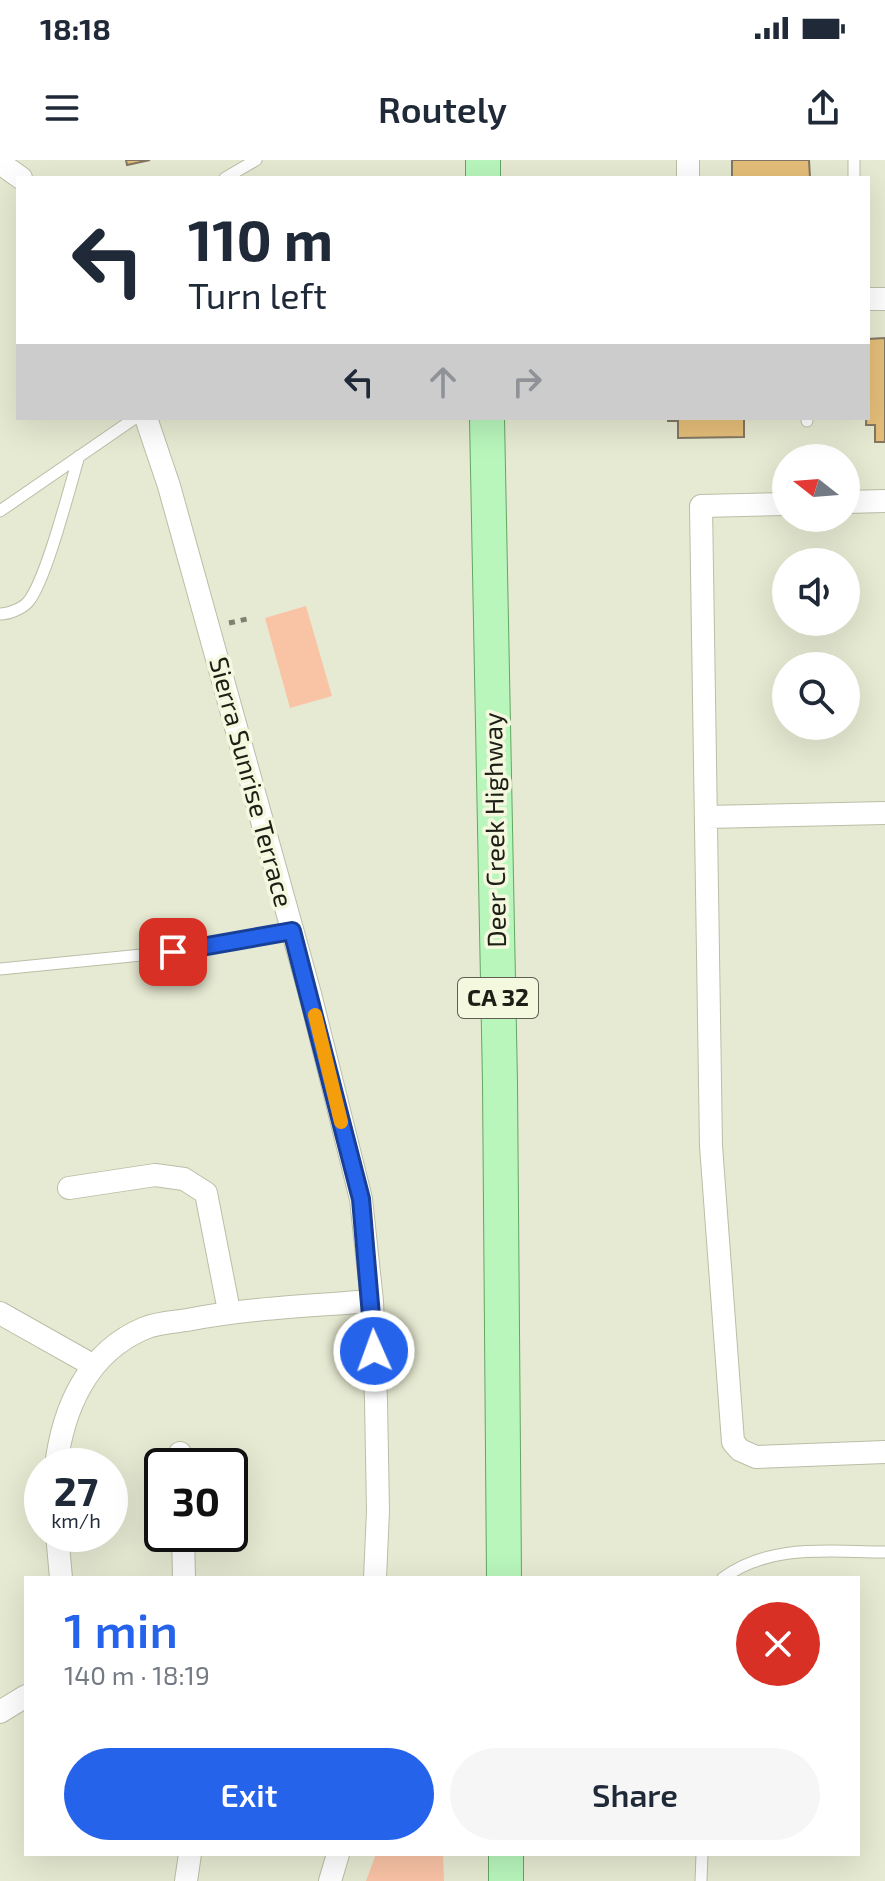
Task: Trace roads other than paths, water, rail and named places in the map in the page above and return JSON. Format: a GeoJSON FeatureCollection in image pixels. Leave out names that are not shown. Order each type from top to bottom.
{"type":"FeatureCollection","features":[{"type":"Feature","properties":{"kind":"main road","name":"Deer Creek Highway"},"geometry":{"type":"LineString","coordinates":[[487,420],[504,1576]]}},
{"type":"Feature","properties":{"kind":"main road"},"geometry":{"type":"LineString","coordinates":[[506,1856],[506,1881]]}},
{"type":"Feature","properties":{"kind":"street"},"geometry":{"type":"LineString","coordinates":[[0,163],[18,176]]}},
{"type":"Feature","properties":{"kind":"street","name":"Sierra Sunrise Terrace"},"geometry":{"type":"LineString","coordinates":[[147,420],[169,486],[292,931],[361,1199],[372,1301],[378,1511],[375,1576]]}},
{"type":"Feature","properties":{"kind":"street"},"geometry":{"type":"LineString","coordinates":[[860,502],[885,501]]}},
{"type":"Feature","properties":{"kind":"street"},"geometry":{"type":"LineString","coordinates":[[772,504],[701,506],[711,1146],[733,1442],[740,1450],[756,1457],[885,1452]]}},
{"type":"Feature","properties":{"kind":"street"},"geometry":{"type":"LineString","coordinates":[[706,817],[885,813]]}},
{"type":"Feature","properties":{"kind":"street"},"geometry":{"type":"LineString","coordinates":[[69,1188],[155,1175],[184,1179],[206,1193],[229,1311]]}},
{"type":"Feature","properties":{"kind":"street"},"geometry":{"type":"LineString","coordinates":[[58,1448],[61,1426],[77,1387],[114,1347],[145,1328],[229,1311],[372,1301]]}},
{"type":"Feature","properties":{"kind":"street"},"geometry":{"type":"LineString","coordinates":[[0,1313],[94,1366]]}},
{"type":"Feature","properties":{"kind":"street"},"geometry":{"type":"LineString","coordinates":[[59,1552],[61,1576]]}},
{"type":"Feature","properties":{"kind":"street"},"geometry":{"type":"LineString","coordinates":[[183,1552],[184,1576]]}},
{"type":"Feature","properties":{"kind":"street"},"geometry":{"type":"LineString","coordinates":[[0,1712],[24,1697]]}},
{"type":"Feature","properties":{"kind":"street"},"geometry":{"type":"LineString","coordinates":[[186,1881],[190,1856]]}},
{"type":"Feature","properties":{"kind":"street"},"geometry":{"type":"LineString","coordinates":[[330,1881],[337,1856]]}},
{"type":"Feature","properties":{"kind":"lane"},"geometry":{"type":"LineString","coordinates":[[228,176],[256,160]]}},
{"type":"Feature","properties":{"kind":"lane"},"geometry":{"type":"LineString","coordinates":[[0,511],[132,420]]}},
{"type":"Feature","properties":{"kind":"lane"},"geometry":{"type":"LineString","coordinates":[[2,617],[28,602],[40,576],[79,456]]}},
{"type":"Feature","properties":{"kind":"lane"},"geometry":{"type":"LineString","coordinates":[[0,969],[202,949],[292,931]]}},
{"type":"Feature","properties":{"kind":"lane"},"geometry":{"type":"LineString","coordinates":[[726,1576],[747,1562],[783,1551],[885,1552]]}},
{"type":"Feature","properties":{"kind":"lane"},"geometry":{"type":"LineString","coordinates":[[701,1881],[702,1856]]}}]}
